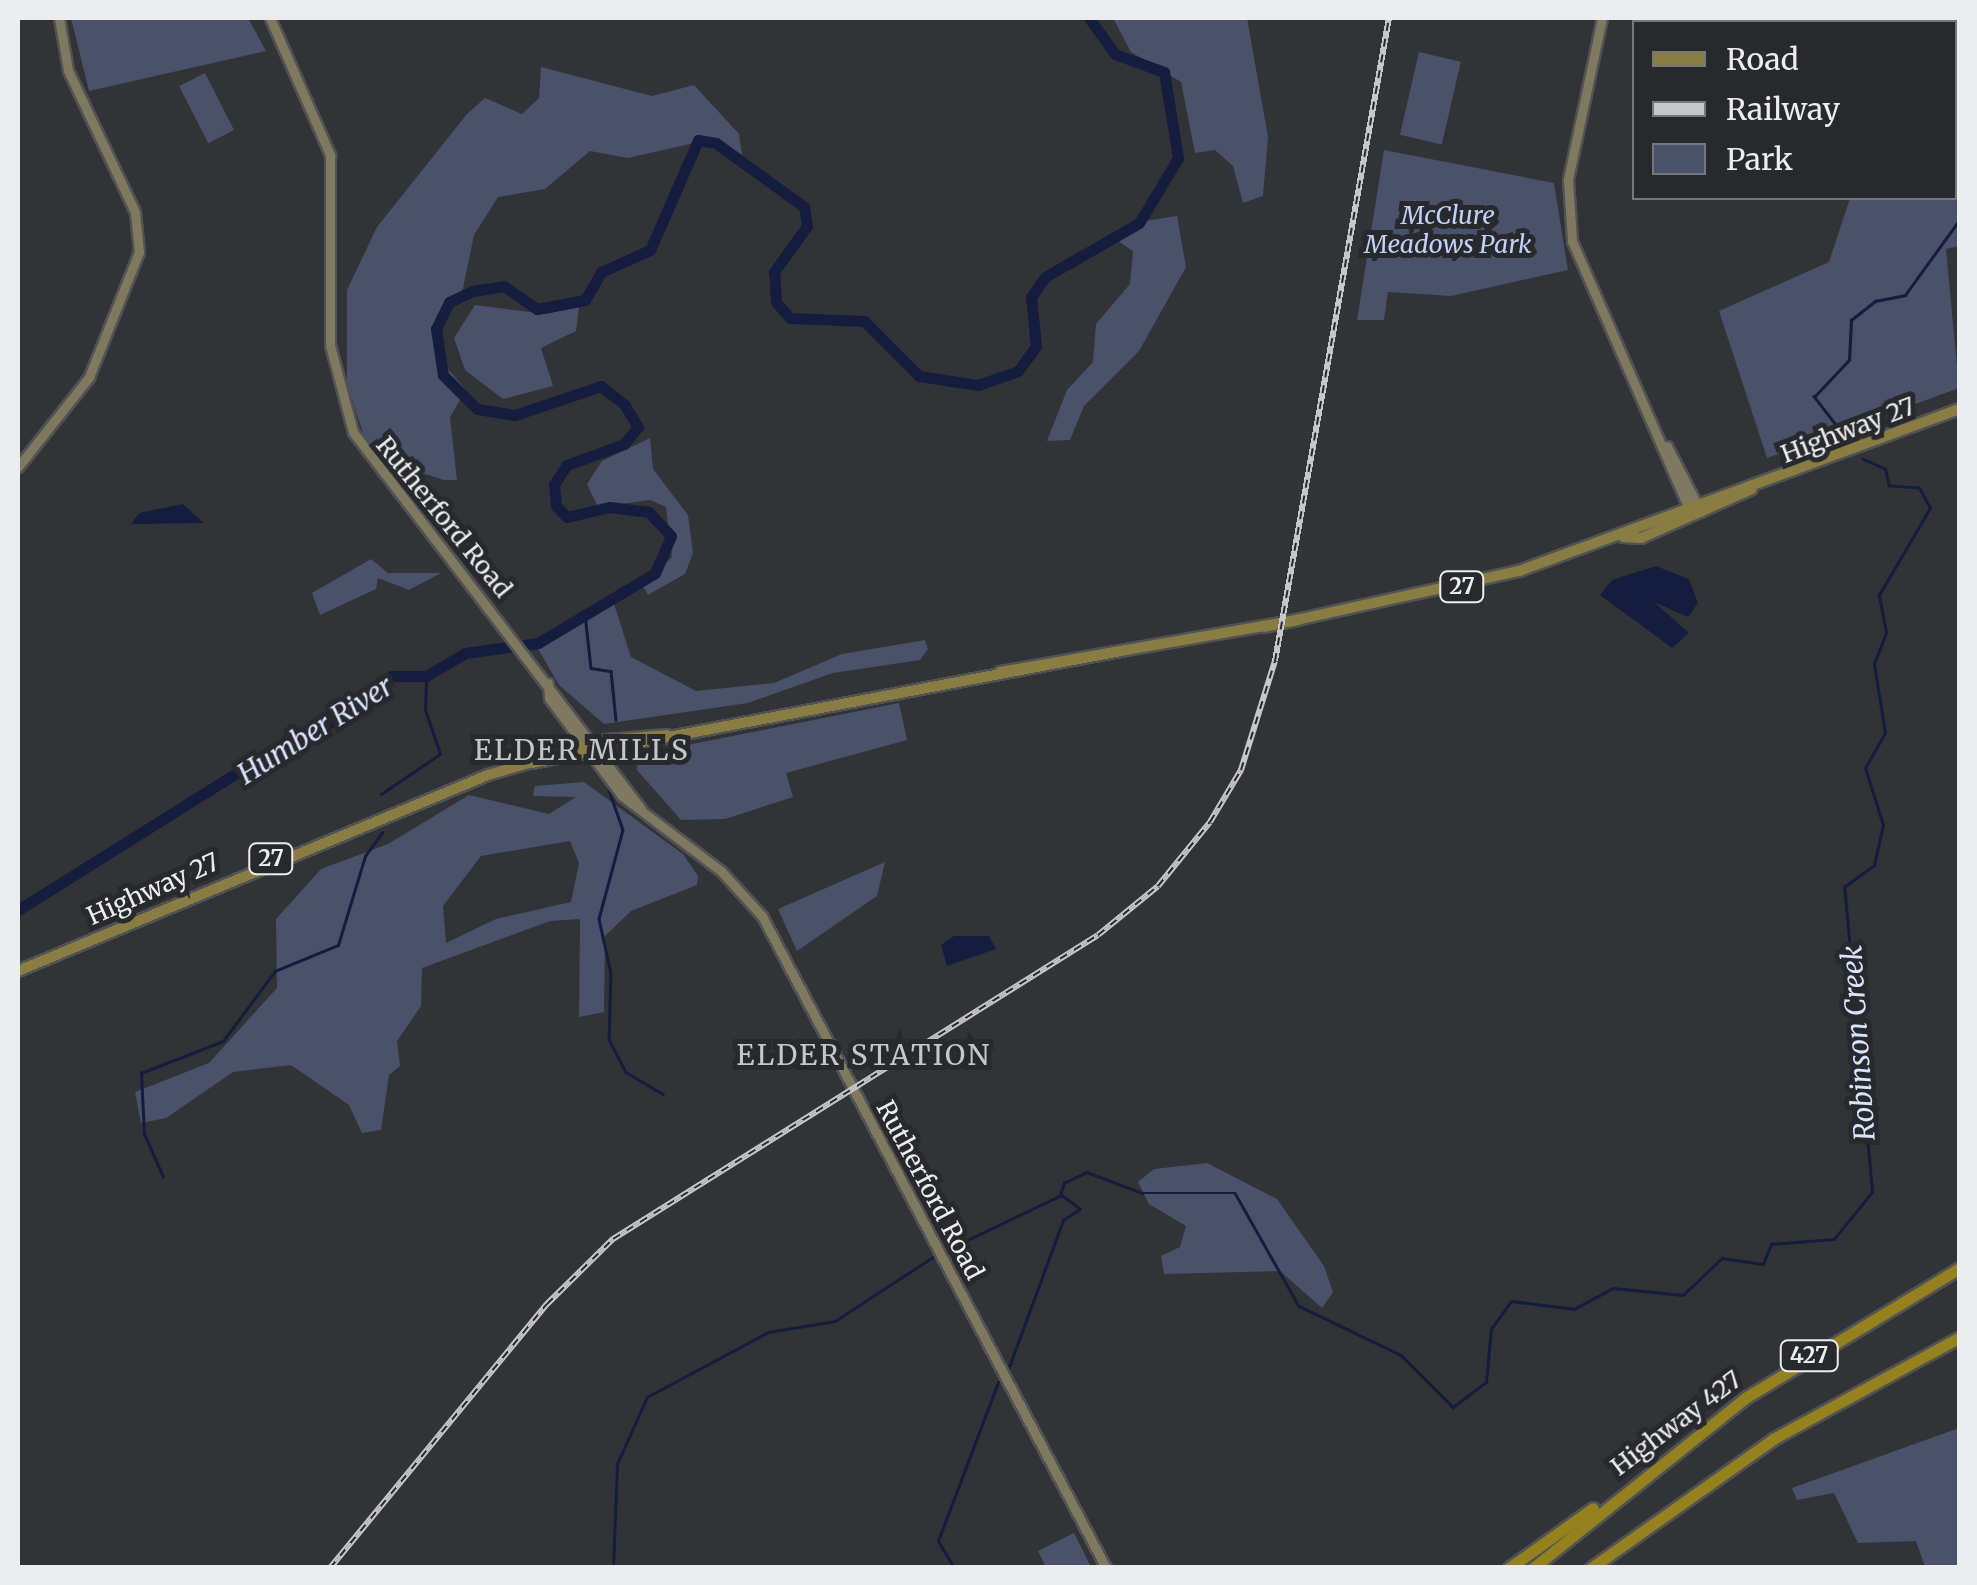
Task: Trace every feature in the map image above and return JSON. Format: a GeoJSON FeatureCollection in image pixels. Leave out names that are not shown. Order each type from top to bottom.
{"type":"FeatureCollection","features":[{"type":"Feature","properties":{"kind":"highway","name":"Highway 427"},"geometry":{"type":"LineString","coordinates":[[1534,1568],[1666,1456],[1960,1268]]}},
{"type":"Feature","properties":{"kind":"highway","name":"427"},"geometry":{"type":"LineString","coordinates":[[1591,1568],[1773,1438],[1960,1337]]}},
{"type":"Feature","properties":{"kind":"highway"},"geometry":{"type":"LineString","coordinates":[[1509,1568],[1666,1456]]}},
{"type":"Feature","properties":{"kind":"main road"},"geometry":{"type":"LineString","coordinates":[[18,467],[89,377],[139,252],[136,212],[68,70],[59,18]]}},
{"type":"Feature","properties":{"kind":"main road","name":"Rutherford Road"},"geometry":{"type":"LineString","coordinates":[[270,18],[332,170],[330,345],[344,413],[380,476],[500,618],[645,816],[721,871],[768,925],[1106,1568]]}},
{"type":"Feature","properties":{"kind":"main road"},"geometry":{"type":"LineString","coordinates":[[1602,18],[1568,213],[1592,300],[1696,508]]}},
{"type":"Feature","properties":{"kind":"main road","name":"Highway 27"},"geometry":{"type":"LineString","coordinates":[[18,971],[337,830],[589,744],[667,735],[1264,627],[1457,588],[1622,537],[1960,409]]}},
{"type":"Feature","properties":{"kind":"main road","name":"Highway 27"},"geometry":{"type":"LineString","coordinates":[[531,763],[597,754],[667,735]]}},
{"type":"Feature","properties":{"kind":"green space"},"geometry":{"type":"Polygon","coordinates":[[[71,18],[248,18],[266,51],[89,91],[71,18]]]}},
{"type":"Feature","properties":{"kind":"green space"},"geometry":{"type":"Polygon","coordinates":[[[1113,18],[1247,18],[1268,137],[1263,196],[1243,203],[1233,166],[1215,150],[1195,153],[1181,82],[1131,52],[1113,18]]]}},
{"type":"Feature","properties":{"kind":"green space"},"geometry":{"type":"Polygon","coordinates":[[[1924,18],[1959,18],[1959,246],[1946,249],[1959,388],[1767,458],[1719,311],[1829,262],[1849,200],[1957,200],[1957,20],[1924,18]]]}},
{"type":"Feature","properties":{"kind":"green space"},"geometry":{"type":"Polygon","coordinates":[[[1419,52],[1461,62],[1442,144],[1400,135],[1419,52]]]}},
{"type":"Feature","properties":{"kind":"green space"},"geometry":{"type":"Polygon","coordinates":[[[541,67],[652,96],[694,85],[739,134],[742,155],[703,141],[628,158],[590,151],[545,189],[498,197],[474,235],[463,288],[432,335],[436,355],[466,390],[450,417],[457,480],[444,480],[388,462],[364,436],[347,384],[347,290],[377,227],[467,114],[485,98],[522,114],[539,98],[541,67]]]}},
{"type":"Feature","properties":{"kind":"green space"},"geometry":{"type":"Polygon","coordinates":[[[205,73],[234,130],[208,143],[179,86],[205,73]]]}},
{"type":"Feature","properties":{"kind":"green space","name":"McClure Meadows Park"},"geometry":{"type":"Polygon","coordinates":[[[1384,150],[1554,183],[1568,270],[1451,296],[1388,292],[1384,320],[1357,320],[1384,150]]]}},
{"type":"Feature","properties":{"kind":"green space"},"geometry":{"type":"Polygon","coordinates":[[[1177,216],[1186,267],[1139,351],[1084,406],[1070,440],[1047,441],[1067,390],[1093,362],[1096,324],[1130,284],[1133,251],[1118,241],[1145,221],[1177,216]]]}},
{"type":"Feature","properties":{"kind":"green space"},"geometry":{"type":"Polygon","coordinates":[[[475,305],[545,314],[579,307],[576,331],[541,348],[553,386],[503,399],[465,370],[454,338],[475,305]]]}},
{"type":"Feature","properties":{"kind":"green space"},"geometry":{"type":"Polygon","coordinates":[[[650,438],[653,469],[688,515],[693,553],[685,574],[648,595],[643,586],[672,557],[666,507],[650,500],[598,507],[587,484],[602,461],[650,438]]]}},
{"type":"Feature","properties":{"kind":"green space"},"geometry":{"type":"Polygon","coordinates":[[[371,559],[388,573],[441,573],[409,590],[378,578],[376,589],[320,615],[312,593],[371,559]]]}},
{"type":"Feature","properties":{"kind":"green space"},"geometry":{"type":"Polygon","coordinates":[[[614,604],[631,657],[696,691],[774,683],[842,654],[925,640],[928,649],[920,660],[833,673],[748,703],[604,724],[559,685],[537,647],[614,604]]]}},
{"type":"Feature","properties":{"kind":"green space"},"geometry":{"type":"Polygon","coordinates":[[[899,703],[907,740],[786,773],[793,797],[725,819],[681,820],[637,770],[638,757],[667,749],[899,703]]]}},
{"type":"Feature","properties":{"kind":"green space"},"geometry":{"type":"Polygon","coordinates":[[[584,782],[683,854],[698,876],[697,885],[631,911],[605,936],[604,1012],[579,1017],[580,919],[550,921],[422,968],[421,1006],[397,1041],[400,1066],[389,1075],[381,1130],[362,1133],[349,1105],[291,1065],[233,1072],[166,1118],[141,1123],[135,1092],[209,1063],[277,988],[276,919],[321,869],[388,844],[469,795],[549,814],[576,797],[533,796],[535,786],[584,782]],[[570,841],[481,856],[443,906],[446,943],[496,919],[571,902],[579,863],[570,841]]]}},
{"type":"Feature","properties":{"kind":"green space"},"geometry":{"type":"Polygon","coordinates":[[[885,862],[877,896],[797,951],[778,909],[885,862]]]}},
{"type":"Feature","properties":{"kind":"green space"},"geometry":{"type":"Polygon","coordinates":[[[1207,1163],[1277,1199],[1324,1266],[1333,1292],[1322,1308],[1280,1271],[1164,1274],[1161,1256],[1180,1247],[1186,1226],[1149,1204],[1138,1182],[1154,1169],[1207,1163]]]}},
{"type":"Feature","properties":{"kind":"green space"},"geometry":{"type":"Polygon","coordinates":[[[1959,1428],[1959,1567],[1925,1567],[1916,1541],[1858,1543],[1834,1493],[1797,1500],[1792,1488],[1959,1428]]]}},
{"type":"Feature","properties":{"kind":"green space"},"geometry":{"type":"Polygon","coordinates":[[[1074,1533],[1091,1567],[1046,1567],[1038,1551],[1074,1533]]]}},
{"type":"Feature","properties":{"kind":"shaded area"},"geometry":{"type":"Polygon","coordinates":[[[183,504],[204,523],[131,524],[139,513],[183,504]]]}},
{"type":"Feature","properties":{"kind":"shaded area"},"geometry":{"type":"Polygon","coordinates":[[[1656,566],[1689,579],[1698,603],[1688,617],[1654,602],[1689,633],[1672,648],[1600,595],[1612,580],[1656,566]]]}},
{"type":"Feature","properties":{"kind":"shaded area"},"geometry":{"type":"Polygon","coordinates":[[[954,936],[989,936],[996,949],[947,966],[941,945],[954,936]]]}},
{"type":"Feature","properties":{"kind":"waterway","name":"Humber River"},"geometry":{"type":"LineString","coordinates":[[18,910],[292,738],[349,715],[392,676],[426,676],[465,653],[538,643],[655,573],[671,536],[649,512],[609,507],[567,517],[556,506],[554,484],[567,465],[624,444],[638,427],[625,405],[601,386],[515,415],[477,409],[443,375],[436,329],[449,302],[473,291],[504,286],[537,309],[585,300],[601,272],[650,250],[698,140],[716,143],[804,207],[807,226],[774,272],[776,302],[790,318],[864,321],[919,376],[978,385],[1018,371],[1036,346],[1031,297],[1045,277],[1139,223],[1178,158],[1164,72],[1115,54],[1089,18]]}},
{"type":"Feature","properties":{"kind":"waterway","name":"Robinson Creek"},"geometry":{"type":"LineString","coordinates":[[1845,437],[1814,397],[1849,360],[1851,320],[1875,301],[1905,295],[1960,219]]}},
{"type":"Feature","properties":{"kind":"waterway","name":"Robinson Creek"},"geometry":{"type":"LineString","coordinates":[[1060,1195],[1064,1183],[1087,1172],[1142,1193],[1235,1193],[1299,1306],[1401,1355],[1453,1407],[1486,1382],[1491,1329],[1511,1301],[1574,1309],[1613,1288],[1683,1295],[1722,1258],[1763,1264],[1771,1244],[1834,1239],[1872,1192],[1844,887],[1874,865],[1883,825],[1865,768],[1885,733],[1874,664],[1886,632],[1879,595],[1930,508],[1919,488],[1889,486],[1885,469],[1863,459]]}},
{"type":"Feature","properties":{"kind":"waterway"},"geometry":{"type":"LineString","coordinates":[[585,614],[591,668],[611,671],[616,720]]}},
{"type":"Feature","properties":{"kind":"waterway"},"geometry":{"type":"LineString","coordinates":[[381,794],[440,754],[425,710],[426,676]]}},
{"type":"Feature","properties":{"kind":"waterway"},"geometry":{"type":"LineString","coordinates":[[609,790],[623,830],[599,919],[611,973],[609,1039],[626,1072],[663,1094]]}},
{"type":"Feature","properties":{"kind":"waterway"},"geometry":{"type":"LineString","coordinates":[[163,1177],[144,1134],[141,1073],[223,1041],[275,971],[338,945],[365,856],[382,833]]}},
{"type":"Feature","properties":{"kind":"waterway"},"geometry":{"type":"LineString","coordinates":[[949,1249],[1059,1196]]}},
{"type":"Feature","properties":{"kind":"waterway"},"geometry":{"type":"LineString","coordinates":[[1009,1367],[1063,1220],[1080,1209],[1062,1196]]}},
{"type":"Feature","properties":{"kind":"waterway"},"geometry":{"type":"LineString","coordinates":[[613,1568],[617,1464],[647,1397],[768,1332],[835,1321],[936,1255]]}},
{"type":"Feature","properties":{"kind":"waterway"},"geometry":{"type":"LineString","coordinates":[[954,1568],[938,1541],[998,1382]]}},
{"type":"Feature","properties":{"kind":"railway"},"geometry":{"type":"LineString","coordinates":[[330,1568],[547,1304],[613,1239],[1098,935],[1158,886],[1210,822],[1241,770],[1275,661],[1389,18]]}},
{"type":"Feature","properties":{"kind":"district","name":"ELDER MILLS"},"geometry":{"type":"Point","coordinates":[582,750]}},
{"type":"Feature","properties":{"kind":"district","name":"ELDER STATION"},"geometry":{"type":"Point","coordinates":[864,1055]}}]}
